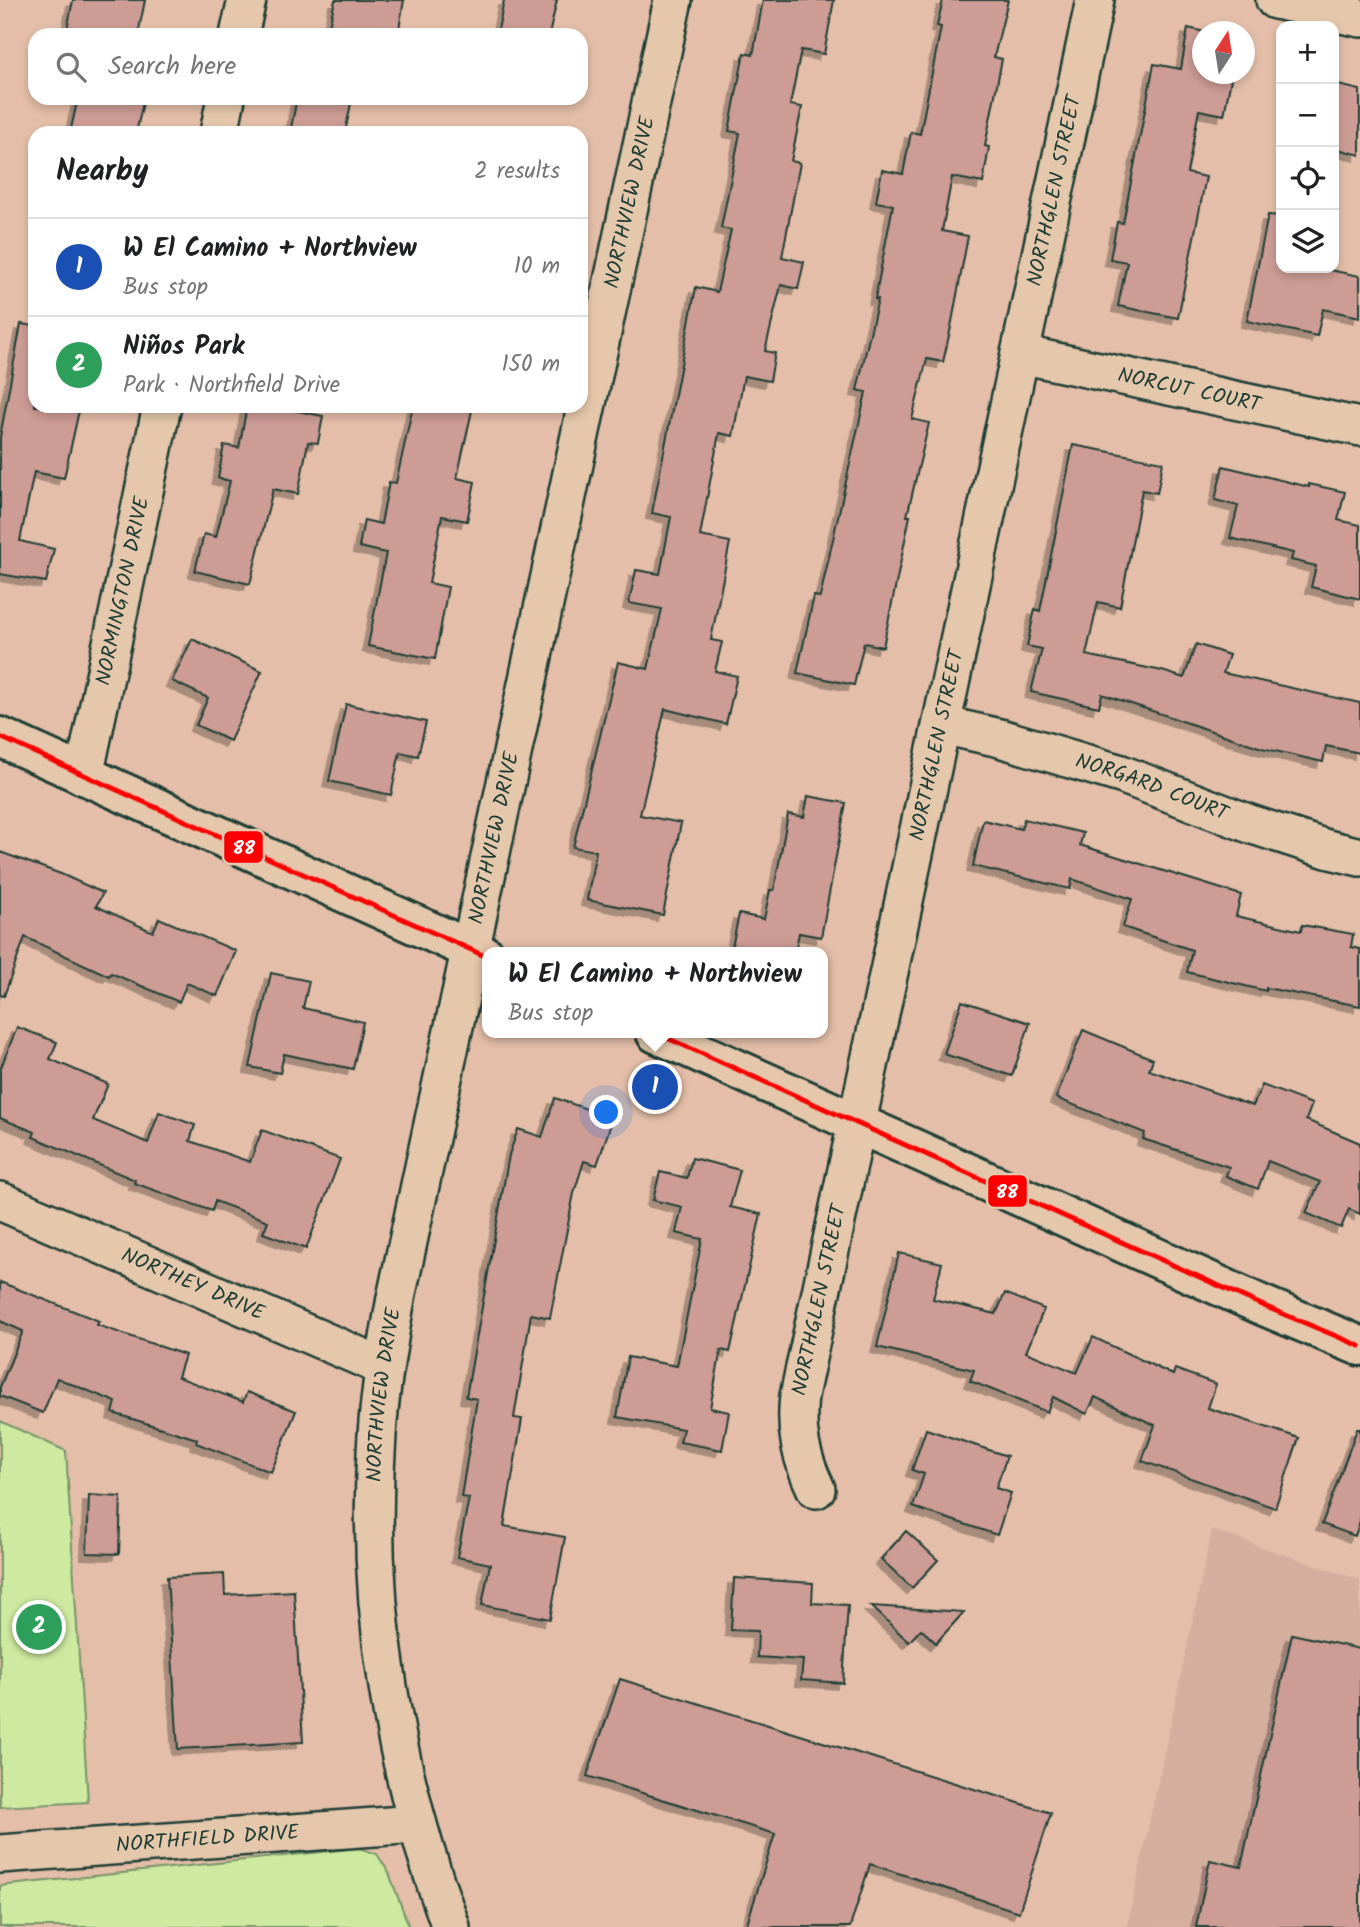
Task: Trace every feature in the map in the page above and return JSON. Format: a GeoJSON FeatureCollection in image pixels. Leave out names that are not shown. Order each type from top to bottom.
{"type":"FeatureCollection","features":[{"type":"Feature","properties":{"kind":"main road"},"geometry":{"type":"LineString","coordinates":[[0,737],[479,953]]}},
{"type":"Feature","properties":{"kind":"main road"},"geometry":{"type":"LineString","coordinates":[[667,1038],[1264,1306],[1360,1346]]}},
{"type":"Feature","properties":{"kind":"street"},"geometry":{"type":"LineString","coordinates":[[241,28],[247,0]]}},
{"type":"Feature","properties":{"kind":"street","name":"NORTHVIEW DRIVE"},"geometry":{"type":"LineString","coordinates":[[452,1927],[417,1824],[399,1752],[385,1674],[377,1595],[375,1502],[377,1436],[384,1367],[396,1298],[479,953],[673,0]]}},
{"type":"Feature","properties":{"kind":"street","name":"NORTHGLEN STREET"},"geometry":{"type":"LineString","coordinates":[[817,1489],[805,1467],[799,1444],[797,1408],[1095,0]]}},
{"type":"Feature","properties":{"kind":"street"},"geometry":{"type":"LineString","coordinates":[[1275,0],[1360,18]]}},
{"type":"Feature","properties":{"kind":"street"},"geometry":{"type":"LineString","coordinates":[[220,126],[225,105]]}},
{"type":"Feature","properties":{"kind":"street","name":"NORCUT COURT"},"geometry":{"type":"LineString","coordinates":[[1020,354],[1360,427]]}},
{"type":"Feature","properties":{"kind":"street","name":"NORMINGTON DRIVE"},"geometry":{"type":"LineString","coordinates":[[84,776],[161,413]]}},
{"type":"Feature","properties":{"kind":"street","name":"NORGARD COURT"},"geometry":{"type":"LineString","coordinates":[[942,725],[999,738],[1121,774],[1250,824],[1327,849],[1360,856]]}},
{"type":"Feature","properties":{"kind":"street","name":"NORTHEY DRIVE"},"geometry":{"type":"LineString","coordinates":[[0,1201],[384,1367]]}},
{"type":"Feature","properties":{"kind":"street","name":"NORTHFIELD DRIVE"},"geometry":{"type":"LineString","coordinates":[[0,1854],[417,1824]]}},
{"type":"Feature","properties":{"kind":"shaded area"},"geometry":{"type":"Polygon","coordinates":[[[1212,1530],[1360,1580],[1360,1927],[1127,1927],[1212,1530]]]}},
{"type":"Feature","properties":{"kind":"green space"},"geometry":{"type":"Polygon","coordinates":[[[0,1421],[66,1451],[88,1802],[0,1807],[0,1421]]]}},
{"type":"Feature","properties":{"kind":"green space"},"geometry":{"type":"Polygon","coordinates":[[[359,1848],[377,1854],[389,1873],[409,1927],[0,1927],[0,1886],[359,1848]]]}},
{"type":"Feature","properties":{"kind":"building"},"geometry":{"type":"Polygon","coordinates":[[[73,0],[145,0],[139,28],[67,28],[73,0]]]}},
{"type":"Feature","properties":{"kind":"building"},"geometry":{"type":"Polygon","coordinates":[[[335,0],[404,0],[399,28],[329,28],[335,0]]]}},
{"type":"Feature","properties":{"kind":"building"},"geometry":{"type":"Polygon","coordinates":[[[504,0],[557,0],[551,28],[498,28],[504,0]]]}},
{"type":"Feature","properties":{"kind":"building"},"geometry":{"type":"Polygon","coordinates":[[[763,0],[834,0],[824,54],[801,50],[790,105],[802,107],[791,161],[800,163],[782,257],[804,262],[798,289],[781,285],[765,351],[775,353],[770,381],[744,376],[733,436],[719,433],[700,536],[730,542],[711,640],[722,642],[715,671],[737,676],[726,724],[665,709],[640,815],[681,823],[663,915],[587,900],[596,851],[573,847],[618,662],[648,669],[662,609],[629,603],[636,570],[660,574],[671,517],[652,513],[696,287],[717,292],[731,230],[721,228],[740,133],[729,131],[744,53],[753,55],[763,0]]]}},
{"type":"Feature","properties":{"kind":"building"},"geometry":{"type":"Polygon","coordinates":[[[943,0],[1008,0],[994,57],[1002,59],[985,146],[989,147],[983,183],[952,177],[942,231],[968,236],[951,327],[943,362],[927,359],[912,419],[929,423],[907,516],[910,516],[883,647],[864,643],[854,685],[797,673],[814,596],[820,597],[866,392],[857,390],[878,299],[875,299],[893,205],[876,202],[882,170],[903,174],[911,132],[920,134],[941,27],[937,26],[943,0]]]}},
{"type":"Feature","properties":{"kind":"building"},"geometry":{"type":"Polygon","coordinates":[[[1188,28],[1192,29],[1192,84],[1230,84],[1224,115],[1199,110],[1187,173],[1206,177],[1178,318],[1118,306],[1127,262],[1110,259],[1117,222],[1123,223],[1154,64],[1181,69],[1188,28]]]}},
{"type":"Feature","properties":{"kind":"building"},"geometry":{"type":"Polygon","coordinates":[[[1339,85],[1360,90],[1360,155],[1339,149],[1339,85]]]}},
{"type":"Feature","properties":{"kind":"building"},"geometry":{"type":"Polygon","coordinates":[[[76,105],[142,105],[138,126],[72,126],[76,105]]]}},
{"type":"Feature","properties":{"kind":"building"},"geometry":{"type":"Polygon","coordinates":[[[296,105],[351,105],[346,126],[291,126],[296,105]]]}},
{"type":"Feature","properties":{"kind":"building"},"geometry":{"type":"Polygon","coordinates":[[[1268,215],[1276,216],[1276,273],[1339,272],[1360,276],[1360,317],[1323,309],[1317,336],[1247,321],[1268,215]]]}},
{"type":"Feature","properties":{"kind":"building"},"geometry":{"type":"Polygon","coordinates":[[[21,324],[28,325],[28,413],[78,413],[64,478],[34,472],[20,541],[54,549],[46,582],[0,574],[0,437],[21,324]]]}},
{"type":"Feature","properties":{"kind":"building"},"geometry":{"type":"Polygon","coordinates":[[[246,413],[308,413],[323,416],[318,443],[308,442],[298,494],[273,489],[250,584],[195,571],[204,534],[216,537],[230,481],[218,478],[224,445],[239,448],[246,413]]]}},
{"type":"Feature","properties":{"kind":"building"},"geometry":{"type":"Polygon","coordinates":[[[411,413],[471,413],[457,478],[475,482],[467,521],[442,516],[429,583],[448,587],[435,659],[368,646],[386,553],[359,547],[364,520],[381,524],[389,482],[396,483],[411,413]]]}},
{"type":"Feature","properties":{"kind":"building"},"geometry":{"type":"Polygon","coordinates":[[[1073,445],[1163,462],[1157,493],[1142,490],[1120,607],[1098,602],[1086,655],[1184,678],[1196,644],[1229,655],[1223,673],[1360,703],[1360,753],[1326,746],[1323,762],[1262,748],[1102,694],[1099,707],[1031,692],[1042,649],[1027,646],[1035,609],[1040,611],[1073,445]]]}},
{"type":"Feature","properties":{"kind":"building"},"geometry":{"type":"Polygon","coordinates":[[[1223,466],[1309,487],[1309,484],[1345,492],[1338,520],[1360,525],[1360,599],[1311,587],[1316,566],[1291,560],[1293,553],[1230,538],[1238,506],[1215,500],[1223,466]]]}},
{"type":"Feature","properties":{"kind":"building"},"geometry":{"type":"Polygon","coordinates":[[[192,639],[262,671],[230,741],[196,725],[208,698],[172,681],[192,639]]]}},
{"type":"Feature","properties":{"kind":"building"},"geometry":{"type":"Polygon","coordinates":[[[346,704],[426,722],[418,756],[400,752],[391,795],[329,781],[346,704]]]}},
{"type":"Feature","properties":{"kind":"building"},"geometry":{"type":"Polygon","coordinates":[[[808,796],[846,803],[821,937],[799,933],[796,947],[732,947],[739,914],[764,919],[770,890],[774,890],[788,814],[804,817],[808,796]]]}},
{"type":"Feature","properties":{"kind":"building"},"geometry":{"type":"Polygon","coordinates":[[[1024,819],[1083,833],[1080,845],[1241,895],[1236,916],[1301,931],[1302,925],[1353,934],[1351,947],[1360,949],[1360,1006],[1266,988],[1266,991],[1187,972],[1192,950],[1123,927],[1132,899],[1072,879],[1070,889],[973,866],[983,820],[1021,829],[1024,819]]]}},
{"type":"Feature","properties":{"kind":"building"},"geometry":{"type":"Polygon","coordinates":[[[0,852],[61,874],[103,893],[96,906],[153,932],[159,918],[236,951],[217,996],[187,983],[179,1002],[111,973],[109,976],[25,937],[4,996],[0,995],[0,852]]]}},
{"type":"Feature","properties":{"kind":"building"},"geometry":{"type":"Polygon","coordinates":[[[271,973],[309,981],[303,1008],[363,1022],[353,1069],[284,1054],[280,1073],[250,1067],[271,973]]]}},
{"type":"Feature","properties":{"kind":"building"},"geometry":{"type":"Polygon","coordinates":[[[962,1001],[1030,1023],[1012,1076],[944,1054],[962,1001]]]}},
{"type":"Feature","properties":{"kind":"building"},"geometry":{"type":"Polygon","coordinates":[[[17,1027],[57,1042],[50,1059],[108,1084],[93,1120],[148,1143],[159,1112],[195,1125],[190,1141],[250,1162],[262,1130],[340,1159],[306,1249],[263,1233],[268,1221],[215,1201],[212,1211],[134,1183],[135,1180],[33,1137],[35,1132],[0,1118],[0,1070],[17,1027]]]}},
{"type":"Feature","properties":{"kind":"building"},"geometry":{"type":"Polygon","coordinates":[[[1083,1030],[1153,1059],[1149,1070],[1253,1106],[1262,1085],[1312,1104],[1306,1120],[1360,1143],[1360,1214],[1349,1209],[1341,1228],[1306,1213],[1320,1182],[1268,1161],[1258,1189],[1226,1176],[1229,1167],[1143,1139],[1145,1133],[1056,1098],[1083,1030]]]}},
{"type":"Feature","properties":{"kind":"building"},"geometry":{"type":"Polygon","coordinates":[[[555,1098],[613,1118],[597,1165],[584,1161],[574,1193],[550,1318],[531,1314],[514,1418],[522,1419],[504,1526],[565,1537],[550,1619],[482,1605],[490,1564],[457,1557],[469,1498],[461,1497],[477,1399],[466,1397],[509,1155],[518,1129],[542,1137],[555,1098]]]}},
{"type":"Feature","properties":{"kind":"building"},"geometry":{"type":"Polygon","coordinates":[[[692,1158],[740,1170],[730,1207],[761,1214],[730,1352],[721,1350],[710,1408],[729,1412],[722,1450],[680,1442],[683,1429],[617,1417],[628,1357],[677,1366],[702,1239],[676,1233],[682,1207],[653,1200],[660,1172],[687,1178],[692,1158]]]}},
{"type":"Feature","properties":{"kind":"building"},"geometry":{"type":"Polygon","coordinates":[[[899,1253],[942,1263],[933,1299],[996,1314],[1005,1293],[1044,1309],[1026,1352],[1077,1373],[1093,1337],[1173,1375],[1175,1369],[1216,1384],[1208,1408],[1299,1438],[1275,1508],[1142,1461],[1155,1425],[1095,1397],[1087,1414],[1053,1397],[1047,1412],[970,1381],[974,1370],[877,1347],[899,1253]]]}},
{"type":"Feature","properties":{"kind":"building"},"geometry":{"type":"Polygon","coordinates":[[[0,1282],[99,1321],[97,1325],[185,1355],[178,1377],[243,1402],[247,1392],[296,1411],[271,1472],[196,1443],[197,1439],[113,1413],[116,1402],[57,1378],[43,1413],[0,1396],[0,1387],[23,1331],[0,1321],[0,1282]]]}},
{"type":"Feature","properties":{"kind":"building"},"geometry":{"type":"Polygon","coordinates":[[[926,1429],[1007,1456],[996,1488],[1011,1493],[997,1535],[913,1507],[924,1474],[912,1470],[926,1429]]]}},
{"type":"Feature","properties":{"kind":"building"},"geometry":{"type":"Polygon","coordinates":[[[1357,1429],[1360,1429],[1360,1521],[1355,1536],[1322,1524],[1357,1429]]]}},
{"type":"Feature","properties":{"kind":"building"},"geometry":{"type":"Polygon","coordinates":[[[89,1495],[121,1497],[119,1554],[87,1553],[89,1495]]]}},
{"type":"Feature","properties":{"kind":"building"},"geometry":{"type":"Polygon","coordinates":[[[906,1531],[938,1560],[912,1588],[881,1559],[906,1531]]]}},
{"type":"Feature","properties":{"kind":"building"},"geometry":{"type":"Polygon","coordinates":[[[224,1574],[225,1595],[294,1591],[303,1742],[178,1749],[167,1577],[224,1574]]]}},
{"type":"Feature","properties":{"kind":"building"},"geometry":{"type":"Polygon","coordinates":[[[734,1578],[813,1583],[812,1603],[848,1605],[843,1683],[801,1680],[803,1660],[757,1657],[758,1631],[731,1630],[734,1578]]]}},
{"type":"Feature","properties":{"kind":"building"},"geometry":{"type":"Polygon","coordinates":[[[871,1606],[964,1612],[936,1643],[921,1629],[909,1642],[871,1606]]]}},
{"type":"Feature","properties":{"kind":"building"},"geometry":{"type":"Polygon","coordinates":[[[1292,1634],[1360,1649],[1360,1927],[1196,1927],[1210,1860],[1241,1867],[1292,1634]]]}},
{"type":"Feature","properties":{"kind":"building"},"geometry":{"type":"Polygon","coordinates":[[[620,1679],[1051,1813],[1019,1912],[870,1864],[850,1927],[746,1927],[775,1834],[587,1776],[620,1679]]]}},
{"type":"Feature","properties":{"kind":"transit line","name":"88"},"geometry":{"type":"LineString","coordinates":[[0,737],[482,955]]}},
{"type":"Feature","properties":{"kind":"transit line","name":"88"},"geometry":{"type":"LineString","coordinates":[[667,1038],[1264,1306],[1360,1346]]}},
{"type":"Feature","properties":{"kind":"place","name":"W El Camino + Northview"},"geometry":{"type":"Point","coordinates":[655,1087]}},
{"type":"Feature","properties":{"kind":"place","name":"Niños Park"},"geometry":{"type":"Point","coordinates":[39,1627]}}]}
